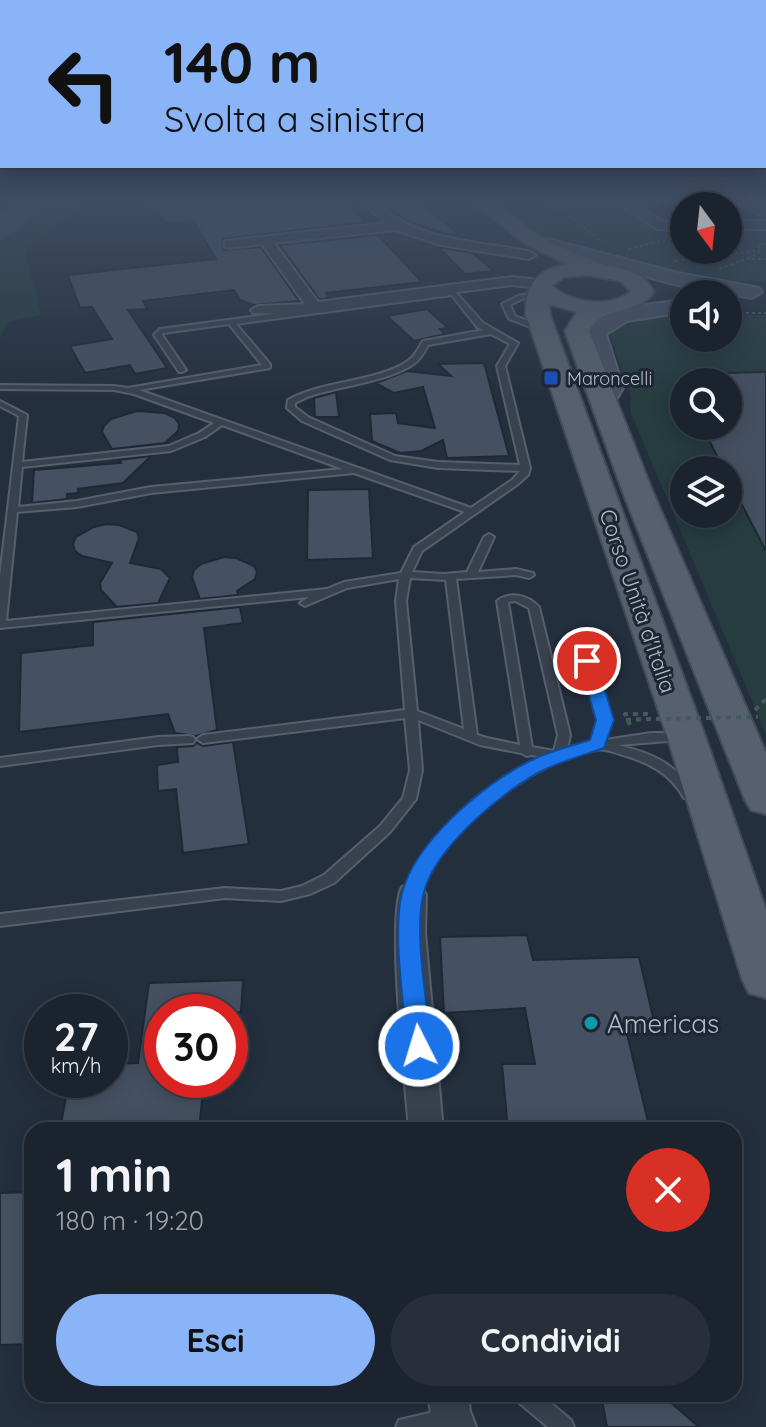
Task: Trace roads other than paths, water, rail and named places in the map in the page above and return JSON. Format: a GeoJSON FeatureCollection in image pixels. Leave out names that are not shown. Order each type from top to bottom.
{"type":"FeatureCollection","features":[{"type":"Feature","properties":{"kind":"main road"},"geometry":{"type":"LineString","coordinates":[[540,267],[542,286],[565,303],[600,307],[635,294],[761,296]]}},
{"type":"Feature","properties":{"kind":"main road"},"geometry":{"type":"LineString","coordinates":[[588,267],[627,276],[635,294]]}},
{"type":"Feature","properties":{"kind":"main road"},"geometry":{"type":"LineString","coordinates":[[618,267],[761,296]]}},
{"type":"Feature","properties":{"kind":"main road"},"geometry":{"type":"LineString","coordinates":[[542,286],[568,271],[599,270]]}},
{"type":"Feature","properties":{"kind":"main road","name":"Corso Unità d'Italia"},"geometry":{"type":"LineString","coordinates":[[542,286],[538,315],[666,723],[716,831],[766,979]]}},
{"type":"Feature","properties":{"kind":"main road"},"geometry":{"type":"LineString","coordinates":[[635,294],[670,302]]}},
{"type":"Feature","properties":{"kind":"main road","name":"Corso Unità d'Italia"},"geometry":{"type":"LineString","coordinates":[[600,307],[583,319],[577,331],[766,800]]}},
{"type":"Feature","properties":{"kind":"main road"},"geometry":{"type":"LineString","coordinates":[[604,402],[611,388],[594,338],[596,331],[621,316],[670,307]]}},
{"type":"Feature","properties":{"kind":"main road","name":"Corso Unità d'Italia"},"geometry":{"type":"LineString","coordinates":[[742,912],[766,961]]}},
{"type":"Feature","properties":{"kind":"street"},"geometry":{"type":"LineString","coordinates":[[285,267],[314,306]]}},
{"type":"Feature","properties":{"kind":"street"},"geometry":{"type":"LineString","coordinates":[[258,310],[452,291],[512,281],[542,286]]}},
{"type":"Feature","properties":{"kind":"street"},"geometry":{"type":"LineString","coordinates":[[412,895],[410,933],[425,1122]]}},
{"type":"Feature","properties":{"kind":"lane"},"geometry":{"type":"LineString","coordinates":[[0,920],[225,893],[281,896],[329,879],[385,829],[409,799],[416,770],[401,601],[405,575],[418,549],[515,482],[525,468],[501,366],[514,343],[475,320],[452,291],[160,331],[158,335],[182,370]]}},
{"type":"Feature","properties":{"kind":"lane"},"geometry":{"type":"LineString","coordinates":[[0,388],[126,390],[267,366],[231,322]]}},
{"type":"Feature","properties":{"kind":"lane"},"geometry":{"type":"LineString","coordinates":[[493,331],[426,343],[420,354],[406,365],[355,382],[300,395],[291,402],[291,408],[305,419],[393,458],[438,465],[525,468]]}},
{"type":"Feature","properties":{"kind":"lane"},"geometry":{"type":"LineString","coordinates":[[126,390],[470,511]]}},
{"type":"Feature","properties":{"kind":"lane"},"geometry":{"type":"LineString","coordinates":[[0,403],[21,411],[23,415],[0,624],[329,592]]}},
{"type":"Feature","properties":{"kind":"lane"},"geometry":{"type":"LineString","coordinates":[[18,465],[171,448],[202,435],[221,422]]}},
{"type":"Feature","properties":{"kind":"lane"},"geometry":{"type":"LineString","coordinates":[[13,510],[66,506],[151,490],[356,471]]}},
{"type":"Feature","properties":{"kind":"lane"},"geometry":{"type":"LineString","coordinates":[[471,575],[489,537]]}},
{"type":"Feature","properties":{"kind":"lane"},"geometry":{"type":"LineString","coordinates":[[305,603],[344,585],[405,575],[451,577],[516,572],[529,575]]}},
{"type":"Feature","properties":{"kind":"lane"},"geometry":{"type":"LineString","coordinates":[[451,577],[471,737]]}},
{"type":"Feature","properties":{"kind":"lane"},"geometry":{"type":"LineString","coordinates":[[527,752],[502,601],[505,598],[527,600],[534,607],[564,735],[559,756]]}},
{"type":"Feature","properties":{"kind":"lane"},"geometry":{"type":"LineString","coordinates":[[587,661],[605,720],[598,744]]}},
{"type":"Feature","properties":{"kind":"lane"},"geometry":{"type":"LineString","coordinates":[[0,762],[411,713],[471,737],[527,752],[559,756]]}},
{"type":"Feature","properties":{"kind":"lane"},"geometry":{"type":"LineString","coordinates":[[412,895],[425,863],[448,833],[512,781],[559,756],[598,744],[642,737],[666,723]]}},
{"type":"Feature","properties":{"kind":"lane"},"geometry":{"type":"LineString","coordinates":[[598,744],[649,759],[668,769],[685,786],[716,831]]}},
{"type":"Feature","properties":{"kind":"lane"},"geometry":{"type":"LineString","coordinates":[[534,1402],[564,1427]]}},
{"type":"Feature","properties":{"kind":"lane"},"geometry":{"type":"LineString","coordinates":[[406,1427],[451,1413]]}},
{"type":"Feature","properties":{"kind":"place","name":"Maroncelli"},"geometry":{"type":"Point","coordinates":[551,378]}},
{"type":"Feature","properties":{"kind":"place","name":"Americas"},"geometry":{"type":"Point","coordinates":[591,1023]}}]}
